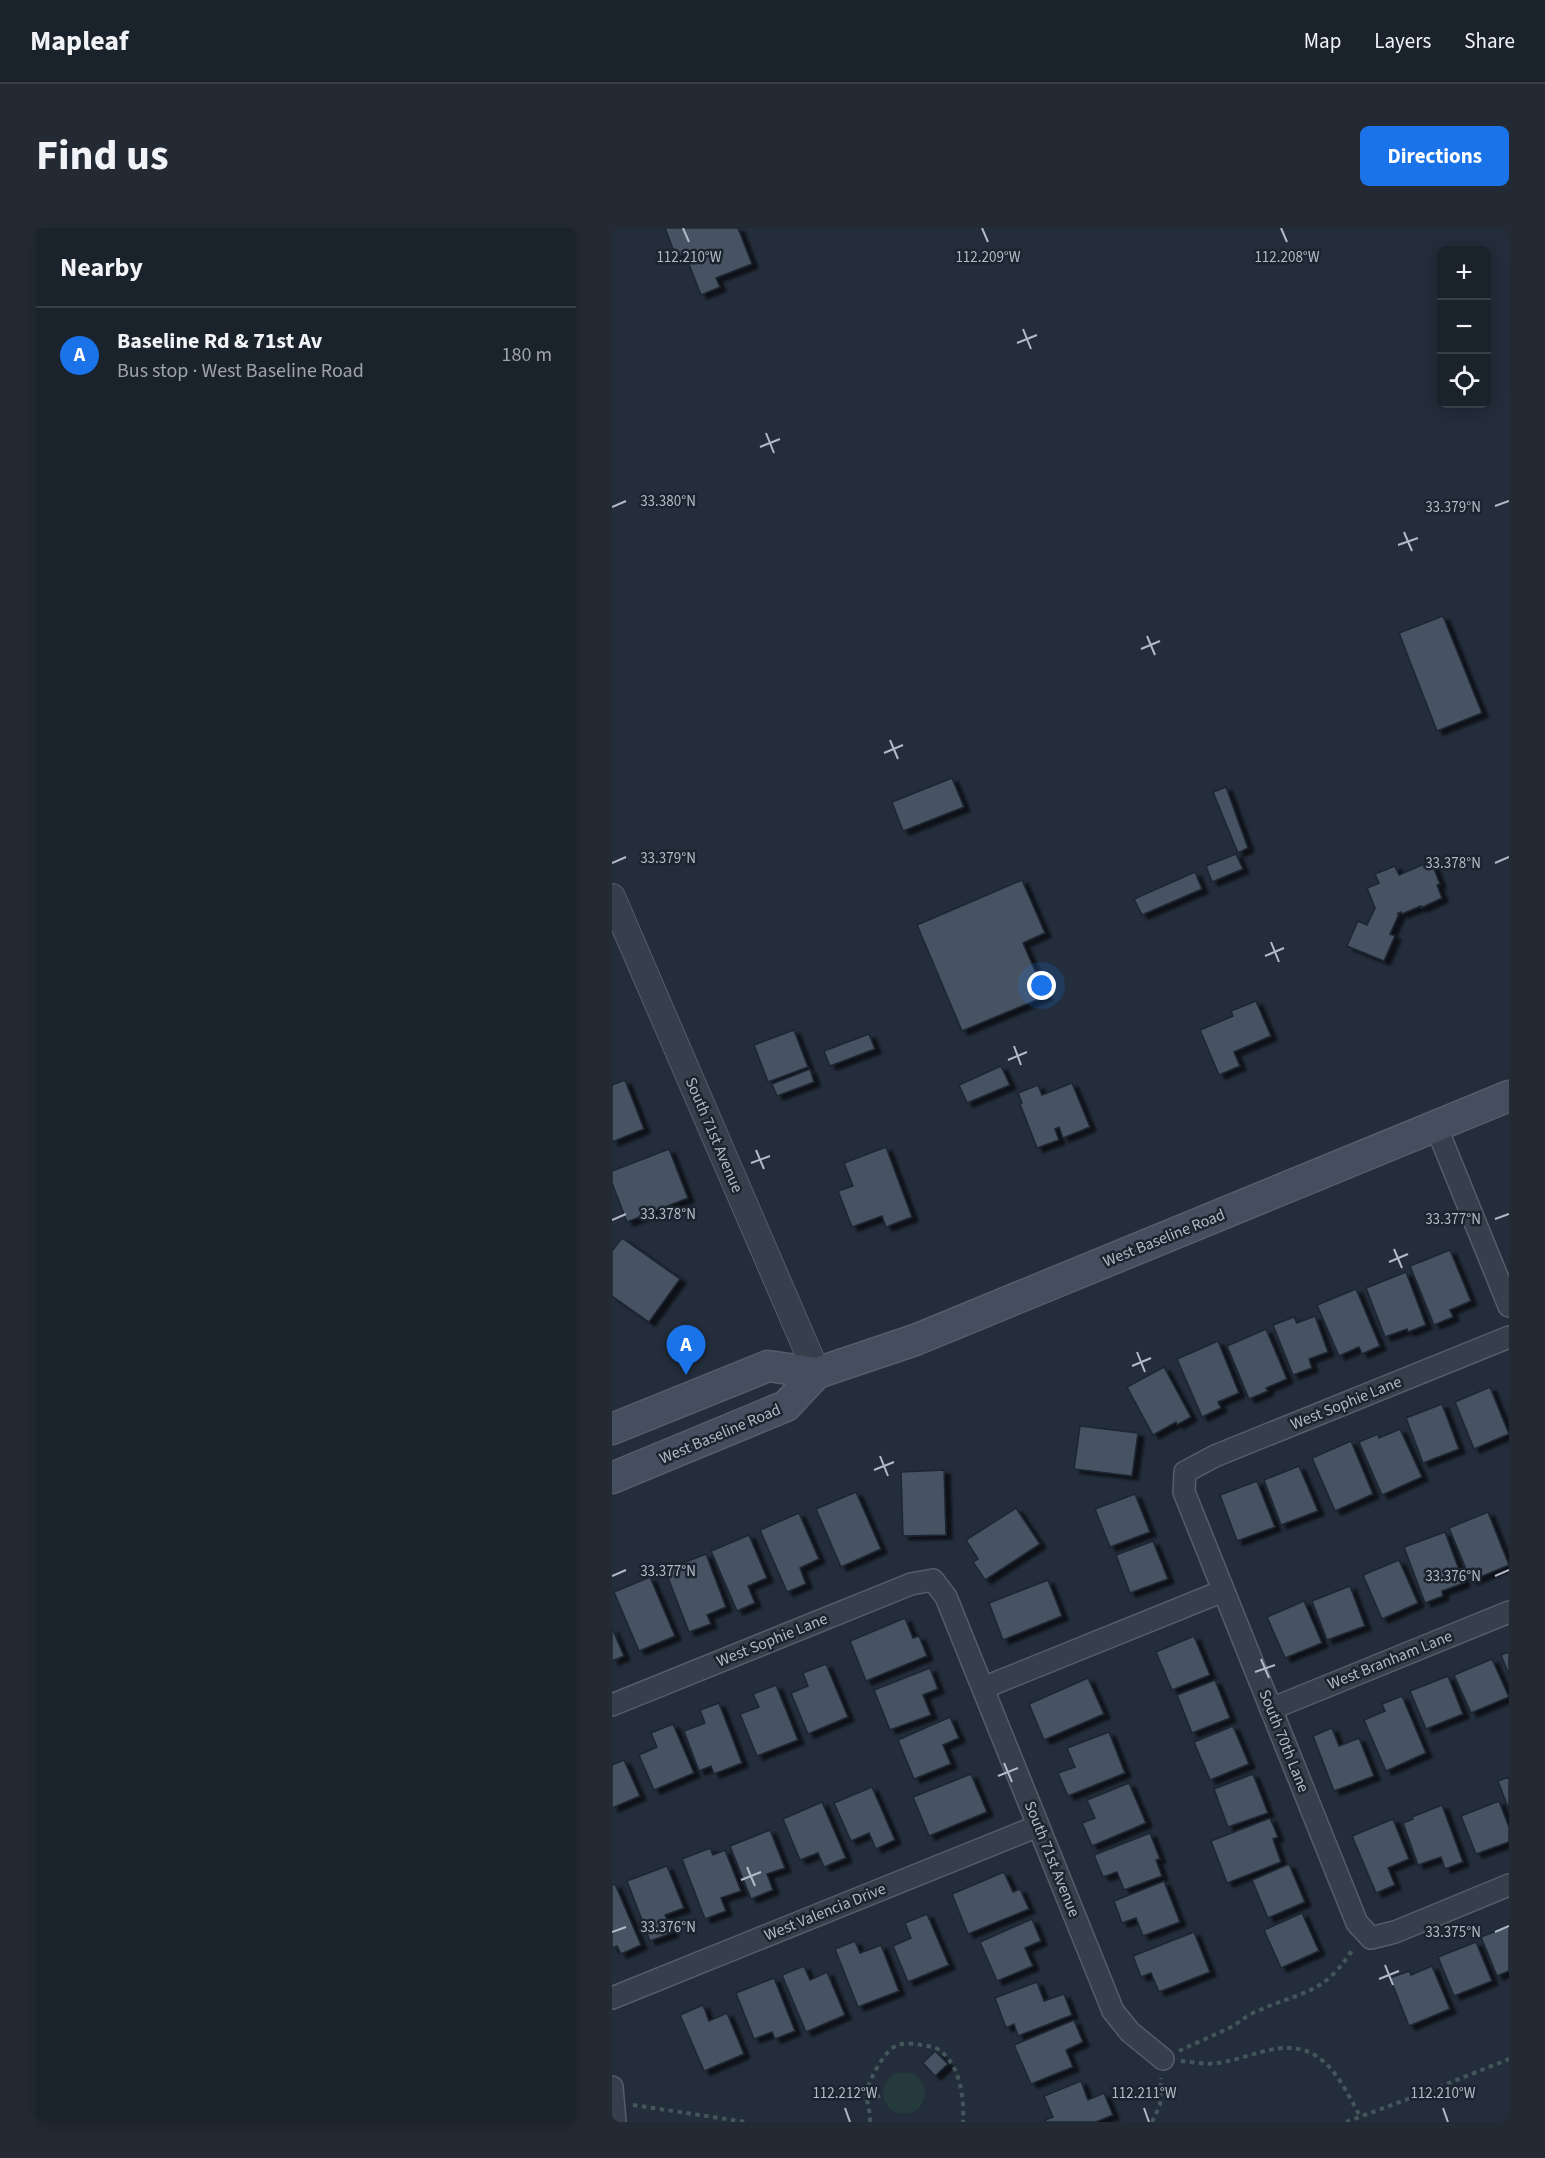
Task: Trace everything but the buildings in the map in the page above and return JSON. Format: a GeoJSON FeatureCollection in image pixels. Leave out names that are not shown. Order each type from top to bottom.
{"type":"FeatureCollection","features":[{"type":"Feature","properties":{"kind":"main road","name":"West Baseline Road"},"geometry":{"type":"LineString","coordinates":[[612,1429],[768,1366],[816,1373],[915,1340],[1509,1096]]}},
{"type":"Feature","properties":{"kind":"main road","name":"West Baseline Road"},"geometry":{"type":"LineString","coordinates":[[612,1478],[786,1406],[816,1373]]}},
{"type":"Feature","properties":{"kind":"street","name":"South 71st Avenue"},"geometry":{"type":"LineString","coordinates":[[612,897],[816,1373]]}},
{"type":"Feature","properties":{"kind":"street"},"geometry":{"type":"LineString","coordinates":[[1436,1126],[1509,1306]]}},
{"type":"Feature","properties":{"kind":"street","name":"West Sophie Lane"},"geometry":{"type":"LineString","coordinates":[[1185,1472],[1226,1451],[1509,1337]]}},
{"type":"Feature","properties":{"kind":"street","name":"South 70th Lane"},"geometry":{"type":"LineString","coordinates":[[1185,1472],[1184,1492],[1357,1923],[1367,1935]]}},
{"type":"Feature","properties":{"kind":"street","name":"South 71st Avenue"},"geometry":{"type":"LineString","coordinates":[[933,1580],[946,1597],[1113,2011],[1130,2032],[1163,2059]]}},
{"type":"Feature","properties":{"kind":"street","name":"West Sophie Lane"},"geometry":{"type":"LineString","coordinates":[[612,1705],[911,1584],[933,1580]]}},
{"type":"Feature","properties":{"kind":"street"},"geometry":{"type":"LineString","coordinates":[[983,1688],[1223,1591]]}},
{"type":"Feature","properties":{"kind":"street","name":"West Branham Lane"},"geometry":{"type":"LineString","coordinates":[[1271,1709],[1509,1612]]}},
{"type":"Feature","properties":{"kind":"street","name":"West Valencia Drive"},"geometry":{"type":"LineString","coordinates":[[612,1998],[1038,1826]]}},
{"type":"Feature","properties":{"kind":"street"},"geometry":{"type":"LineString","coordinates":[[1367,1935],[1395,1932],[1509,1885]]}},
{"type":"Feature","properties":{"kind":"street"},"geometry":{"type":"LineString","coordinates":[[612,2087],[615,2122]]}},
{"type":"Feature","properties":{"kind":"path"},"geometry":{"type":"LineString","coordinates":[[1163,2059],[1232,2027],[1251,2014],[1325,1983],[1337,1973],[1367,1935]]}},
{"type":"Feature","properties":{"kind":"path"},"geometry":{"type":"LineString","coordinates":[[870,2122],[867,2090],[874,2073],[891,2049],[897,2045],[914,2043],[942,2051],[951,2062],[963,2092],[963,2122]]}},
{"type":"Feature","properties":{"kind":"path"},"geometry":{"type":"LineString","coordinates":[[1163,2059],[1205,2064],[1217,2063],[1285,2047],[1311,2053],[1331,2068],[1360,2116]]}},
{"type":"Feature","properties":{"kind":"path"},"geometry":{"type":"LineString","coordinates":[[1152,2122],[1160,2105],[1163,2059]]}},
{"type":"Feature","properties":{"kind":"path"},"geometry":{"type":"LineString","coordinates":[[1346,2122],[1509,2059]]}},
{"type":"Feature","properties":{"kind":"path"},"geometry":{"type":"LineString","coordinates":[[867,2099],[883,2095]]}},
{"type":"Feature","properties":{"kind":"path"},"geometry":{"type":"LineString","coordinates":[[632,2105],[746,2122]]}},
{"type":"Feature","properties":{"kind":"green space"},"geometry":{"type":"Polygon","coordinates":[[[904,2072],[919,2078],[925,2093],[919,2108],[904,2114],[889,2108],[883,2093],[889,2078],[904,2072]]]}},
{"type":"Feature","properties":{"kind":"place","name":"Baseline Rd & 71st Av"},"geometry":{"type":"Point","coordinates":[686,1375]}}]}
